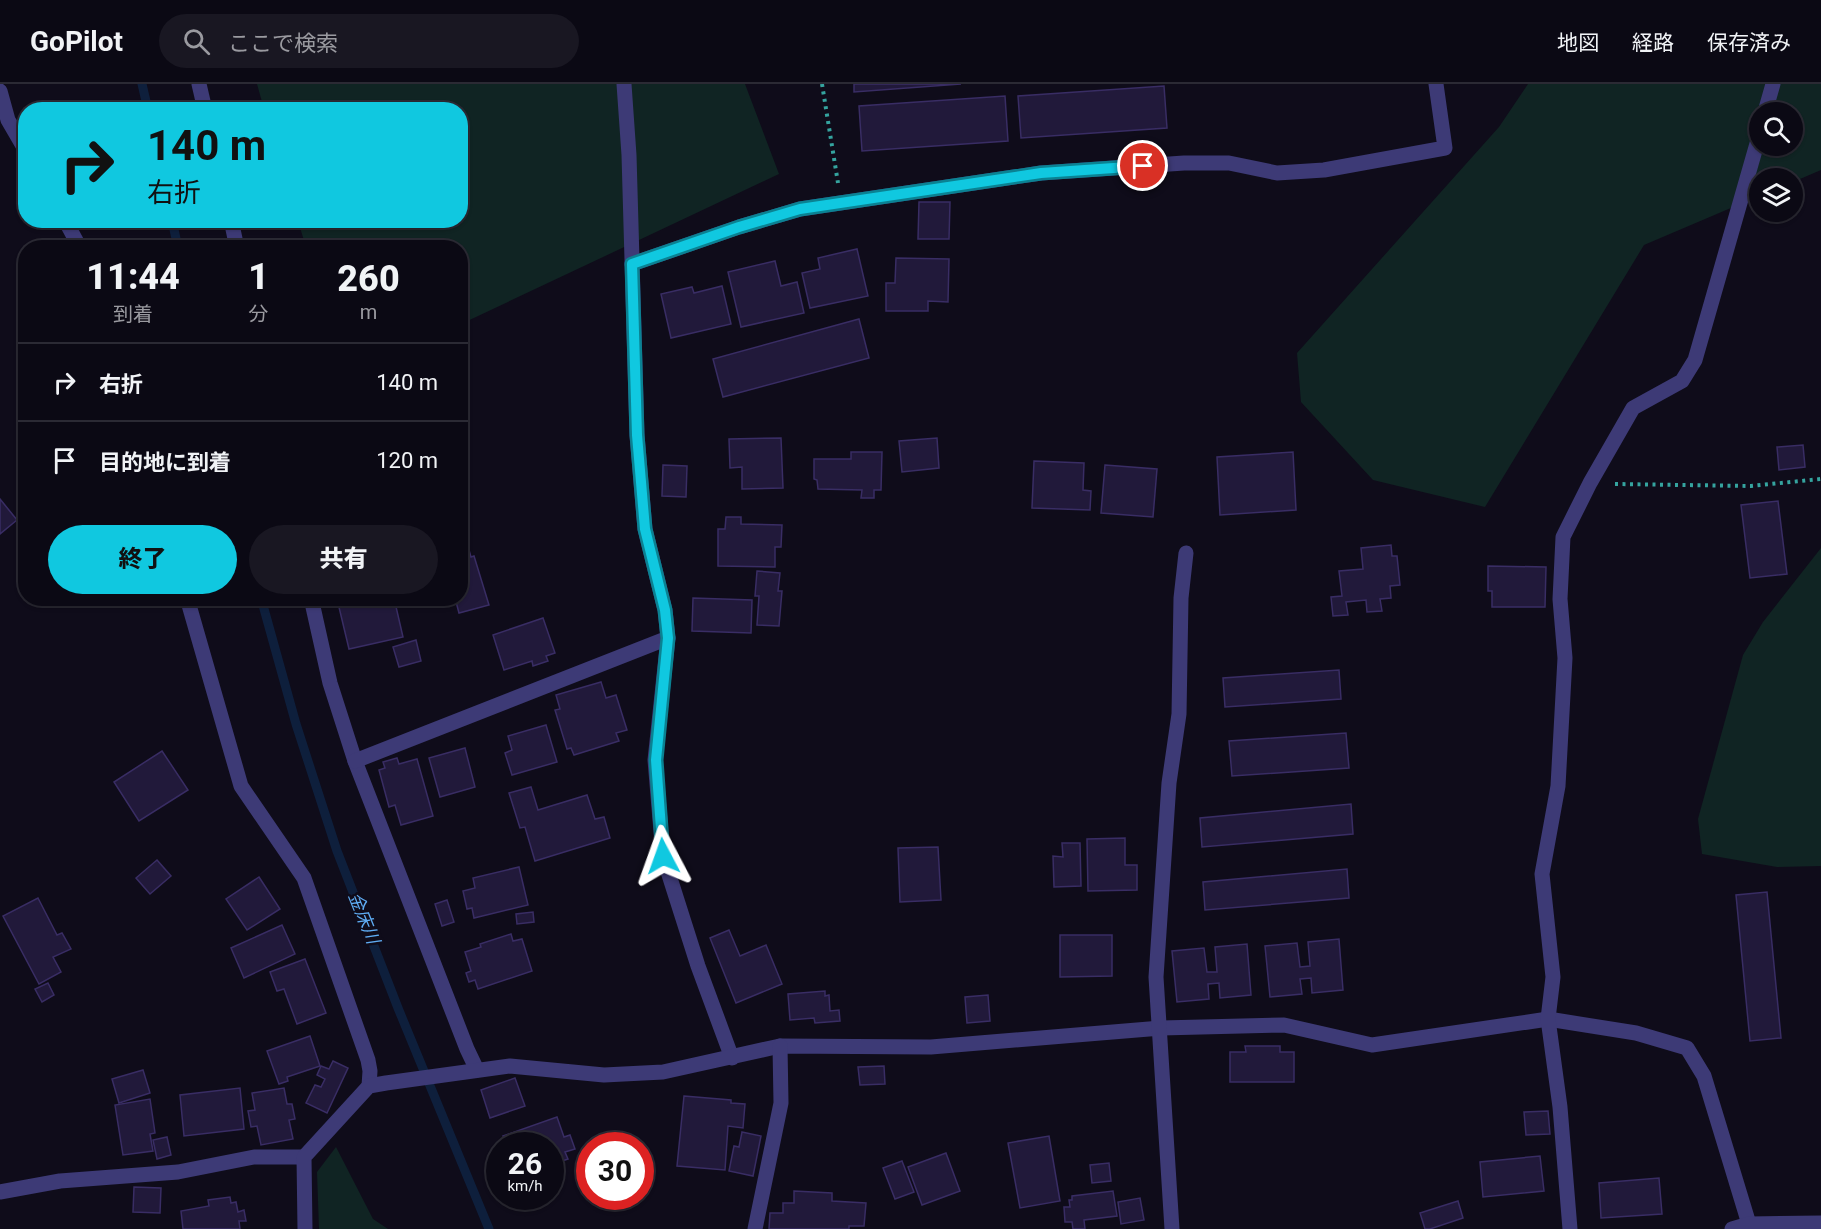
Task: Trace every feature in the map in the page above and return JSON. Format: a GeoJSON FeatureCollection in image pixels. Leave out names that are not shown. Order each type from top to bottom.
{"type":"FeatureCollection","features":[{"type":"Feature","properties":{"kind":"street"},"geometry":{"type":"LineString","coordinates":[[199,84],[203,102]]}},
{"type":"Feature","properties":{"kind":"street"},"geometry":{"type":"LineString","coordinates":[[624,84],[629,155],[637,435],[645,529],[665,610],[668,638],[656,760],[663,856],[698,966],[732,1058]]}},
{"type":"Feature","properties":{"kind":"street"},"geometry":{"type":"LineString","coordinates":[[632,264],[789,212],[1041,173],[1184,163],[1229,163],[1277,173],[1324,170],[1445,148],[1436,84]]}},
{"type":"Feature","properties":{"kind":"street"},"geometry":{"type":"LineString","coordinates":[[1768,102],[1773,84]]}},
{"type":"Feature","properties":{"kind":"street"},"geometry":{"type":"LineString","coordinates":[[0,91],[8,120],[18,137]]}},
{"type":"Feature","properties":{"kind":"street"},"geometry":{"type":"LineString","coordinates":[[1570,1229],[1560,1107],[1548,1019],[1553,977],[1542,874],[1558,786],[1565,658],[1560,599],[1563,537],[1590,483],[1633,408],[1682,381],[1695,360],[1753,156]]}},
{"type":"Feature","properties":{"kind":"street"},"geometry":{"type":"LineString","coordinates":[[1172,1229],[1156,977],[1169,783],[1179,714],[1181,598],[1186,553]]}},
{"type":"Feature","properties":{"kind":"street"},"geometry":{"type":"LineString","coordinates":[[189,606],[241,786],[304,878],[368,1060],[369,1086]]}},
{"type":"Feature","properties":{"kind":"street"},"geometry":{"type":"LineString","coordinates":[[313,606],[330,683],[355,760],[477,1070]]}},
{"type":"Feature","properties":{"kind":"street"},"geometry":{"type":"LineString","coordinates":[[355,760],[668,638]]}},
{"type":"Feature","properties":{"kind":"street"},"geometry":{"type":"LineString","coordinates":[[305,1229],[304,1157],[369,1086],[386,1083],[510,1066],[604,1075],[663,1072],[780,1046],[931,1047],[1161,1028],[1284,1025],[1372,1045],[1548,1019],[1636,1034],[1687,1048],[1704,1076],[1749,1224]]}},
{"type":"Feature","properties":{"kind":"street"},"geometry":{"type":"LineString","coordinates":[[755,1229],[782,1103],[780,1046]]}},
{"type":"Feature","properties":{"kind":"street"},"geometry":{"type":"LineString","coordinates":[[0,1192],[60,1181],[178,1172],[254,1157],[304,1157]]}},
{"type":"Feature","properties":{"kind":"street"},"geometry":{"type":"LineString","coordinates":[[1732,1229],[1749,1224],[1821,1223]]}},
{"type":"Feature","properties":{"kind":"path"},"geometry":{"type":"LineString","coordinates":[[822,84],[842,202]]}},
{"type":"Feature","properties":{"kind":"path"},"geometry":{"type":"LineString","coordinates":[[1590,483],[1751,486],[1821,479]]}},
{"type":"Feature","properties":{"kind":"green space"},"geometry":{"type":"Polygon","coordinates":[[[257,84],[745,84],[779,174],[468,321],[468,240],[304,240],[300,228],[468,228],[468,102],[262,102],[257,84]]]}},
{"type":"Feature","properties":{"kind":"green space"},"geometry":{"type":"Polygon","coordinates":[[[1528,84],[1821,84],[1821,170],[1803,178],[1803,168],[1749,168],[1749,200],[1644,245],[1485,507],[1373,480],[1301,402],[1297,353],[1499,127],[1528,84]]]}},
{"type":"Feature","properties":{"kind":"green space"},"geometry":{"type":"Polygon","coordinates":[[[1821,548],[1821,866],[1777,867],[1702,854],[1698,819],[1743,655],[1763,622],[1821,548]]]}},
{"type":"Feature","properties":{"kind":"green space"},"geometry":{"type":"Polygon","coordinates":[[[336,1147],[373,1219],[388,1229],[319,1229],[317,1172],[336,1147]]]}},
{"type":"Feature","properties":{"kind":"building"},"geometry":{"type":"Polygon","coordinates":[[[854,84],[961,84],[854,92],[854,84]]]}},
{"type":"Feature","properties":{"kind":"building"},"geometry":{"type":"Polygon","coordinates":[[[1164,86],[1167,128],[1021,138],[1018,96],[1164,86]]]}},
{"type":"Feature","properties":{"kind":"building"},"geometry":{"type":"Polygon","coordinates":[[[1005,96],[1008,141],[862,151],[859,106],[1005,96]]]}},
{"type":"Feature","properties":{"kind":"building"},"geometry":{"type":"Polygon","coordinates":[[[919,202],[950,202],[949,239],[918,239],[919,202]]]}},
{"type":"Feature","properties":{"kind":"building"},"geometry":{"type":"Polygon","coordinates":[[[857,249],[868,296],[810,308],[802,273],[820,269],[818,258],[857,249]]]}},
{"type":"Feature","properties":{"kind":"building"},"geometry":{"type":"Polygon","coordinates":[[[896,258],[949,259],[948,302],[928,301],[928,311],[886,311],[886,283],[895,283],[896,258]]]}},
{"type":"Feature","properties":{"kind":"building"},"geometry":{"type":"Polygon","coordinates":[[[775,261],[781,286],[797,282],[804,313],[741,327],[728,272],[775,261]]]}},
{"type":"Feature","properties":{"kind":"building"},"geometry":{"type":"Polygon","coordinates":[[[722,286],[731,324],[671,338],[661,294],[692,287],[694,293],[722,286]]]}},
{"type":"Feature","properties":{"kind":"building"},"geometry":{"type":"Polygon","coordinates":[[[859,319],[869,358],[723,397],[713,359],[859,319]]]}},
{"type":"Feature","properties":{"kind":"building"},"geometry":{"type":"Polygon","coordinates":[[[781,438],[783,488],[742,489],[742,467],[730,468],[729,439],[781,438]]]}},
{"type":"Feature","properties":{"kind":"building"},"geometry":{"type":"Polygon","coordinates":[[[937,438],[939,468],[902,472],[899,441],[937,438]]]}},
{"type":"Feature","properties":{"kind":"building"},"geometry":{"type":"Polygon","coordinates":[[[1803,445],[1805,467],[1779,470],[1777,447],[1803,445]]]}},
{"type":"Feature","properties":{"kind":"building"},"geometry":{"type":"Polygon","coordinates":[[[851,452],[882,452],[881,490],[874,490],[874,498],[861,498],[862,490],[818,489],[817,480],[814,479],[814,459],[851,459],[851,452]]]}},
{"type":"Feature","properties":{"kind":"building"},"geometry":{"type":"Polygon","coordinates":[[[1293,452],[1296,510],[1220,515],[1217,457],[1293,452]]]}},
{"type":"Feature","properties":{"kind":"building"},"geometry":{"type":"Polygon","coordinates":[[[1034,461],[1084,463],[1083,490],[1091,491],[1090,510],[1032,508],[1034,461]]]}},
{"type":"Feature","properties":{"kind":"building"},"geometry":{"type":"Polygon","coordinates":[[[663,465],[687,466],[686,497],[662,496],[663,465]]]}},
{"type":"Feature","properties":{"kind":"building"},"geometry":{"type":"Polygon","coordinates":[[[1105,465],[1157,469],[1153,517],[1101,513],[1105,465]]]}},
{"type":"Feature","properties":{"kind":"building"},"geometry":{"type":"Polygon","coordinates":[[[0,499],[17,520],[0,534],[0,499]]]}},
{"type":"Feature","properties":{"kind":"building"},"geometry":{"type":"Polygon","coordinates":[[[1778,501],[1787,574],[1750,578],[1741,505],[1778,501]]]}},
{"type":"Feature","properties":{"kind":"building"},"geometry":{"type":"Polygon","coordinates":[[[726,517],[741,517],[741,524],[782,525],[781,547],[775,547],[775,567],[718,566],[718,529],[725,529],[726,517]]]}},
{"type":"Feature","properties":{"kind":"building"},"geometry":{"type":"Polygon","coordinates":[[[1391,545],[1392,556],[1397,556],[1400,585],[1390,586],[1391,598],[1380,599],[1382,611],[1367,612],[1366,600],[1346,602],[1348,615],[1333,616],[1331,597],[1342,596],[1339,571],[1363,569],[1361,548],[1391,545]]]}},
{"type":"Feature","properties":{"kind":"building"},"geometry":{"type":"Polygon","coordinates":[[[468,546],[471,557],[474,556],[489,605],[459,613],[457,606],[468,606],[468,546]]]}},
{"type":"Feature","properties":{"kind":"building"},"geometry":{"type":"Polygon","coordinates":[[[1488,566],[1546,567],[1545,607],[1492,607],[1492,591],[1488,591],[1488,566]]]}},
{"type":"Feature","properties":{"kind":"building"},"geometry":{"type":"Polygon","coordinates":[[[757,571],[780,573],[778,591],[782,591],[779,626],[757,625],[759,596],[755,596],[757,571]]]}},
{"type":"Feature","properties":{"kind":"building"},"geometry":{"type":"Polygon","coordinates":[[[693,598],[752,600],[751,633],[692,631],[693,598]]]}},
{"type":"Feature","properties":{"kind":"building"},"geometry":{"type":"Polygon","coordinates":[[[339,606],[396,606],[403,637],[349,649],[339,606]]]}},
{"type":"Feature","properties":{"kind":"building"},"geometry":{"type":"Polygon","coordinates":[[[543,618],[555,653],[546,656],[548,661],[533,666],[532,661],[504,670],[493,635],[543,618]]]}},
{"type":"Feature","properties":{"kind":"building"},"geometry":{"type":"Polygon","coordinates":[[[416,640],[421,661],[399,667],[393,647],[416,640]]]}},
{"type":"Feature","properties":{"kind":"building"},"geometry":{"type":"Polygon","coordinates":[[[1339,670],[1341,699],[1225,707],[1223,678],[1339,670]]]}},
{"type":"Feature","properties":{"kind":"building"},"geometry":{"type":"Polygon","coordinates":[[[601,682],[606,698],[616,695],[627,730],[616,733],[619,741],[574,755],[571,748],[567,749],[555,710],[560,709],[556,695],[601,682]]]}},
{"type":"Feature","properties":{"kind":"building"},"geometry":{"type":"Polygon","coordinates":[[[546,725],[557,762],[512,775],[505,753],[512,750],[508,736],[546,725]]]}},
{"type":"Feature","properties":{"kind":"building"},"geometry":{"type":"Polygon","coordinates":[[[1346,733],[1349,768],[1232,776],[1229,741],[1346,733]]]}},
{"type":"Feature","properties":{"kind":"building"},"geometry":{"type":"Polygon","coordinates":[[[465,748],[475,787],[440,797],[429,758],[465,748]]]}},
{"type":"Feature","properties":{"kind":"building"},"geometry":{"type":"Polygon","coordinates":[[[162,751],[188,790],[139,821],[114,782],[162,751]]]}},
{"type":"Feature","properties":{"kind":"building"},"geometry":{"type":"Polygon","coordinates":[[[397,758],[399,764],[417,759],[433,816],[401,825],[395,805],[389,807],[379,770],[385,768],[383,762],[397,758]]]}},
{"type":"Feature","properties":{"kind":"building"},"geometry":{"type":"Polygon","coordinates":[[[531,787],[538,810],[587,795],[595,819],[604,817],[610,838],[535,861],[525,827],[520,828],[509,793],[531,787]]]}},
{"type":"Feature","properties":{"kind":"building"},"geometry":{"type":"Polygon","coordinates":[[[1351,804],[1353,834],[1202,847],[1200,818],[1351,804]]]}},
{"type":"Feature","properties":{"kind":"building"},"geometry":{"type":"Polygon","coordinates":[[[1125,838],[1125,865],[1137,865],[1137,890],[1088,891],[1087,839],[1125,838]]]}},
{"type":"Feature","properties":{"kind":"building"},"geometry":{"type":"Polygon","coordinates":[[[1062,843],[1080,843],[1081,886],[1054,887],[1053,856],[1063,857],[1062,843]]]}},
{"type":"Feature","properties":{"kind":"building"},"geometry":{"type":"Polygon","coordinates":[[[938,847],[941,900],[900,902],[898,848],[938,847]]]}},
{"type":"Feature","properties":{"kind":"building"},"geometry":{"type":"Polygon","coordinates":[[[157,860],[171,876],[150,894],[136,878],[157,860]]]}},
{"type":"Feature","properties":{"kind":"building"},"geometry":{"type":"Polygon","coordinates":[[[519,867],[528,905],[474,918],[472,908],[467,909],[463,891],[475,888],[473,878],[519,867]]]}},
{"type":"Feature","properties":{"kind":"building"},"geometry":{"type":"Polygon","coordinates":[[[1347,869],[1349,898],[1205,910],[1203,882],[1347,869]]]}},
{"type":"Feature","properties":{"kind":"building"},"geometry":{"type":"Polygon","coordinates":[[[259,877],[280,909],[247,930],[226,899],[259,877]]]}},
{"type":"Feature","properties":{"kind":"building"},"geometry":{"type":"Polygon","coordinates":[[[1767,892],[1781,1038],[1750,1041],[1736,895],[1767,892]]]}},
{"type":"Feature","properties":{"kind":"building"},"geometry":{"type":"Polygon","coordinates":[[[38,898],[57,935],[62,933],[71,949],[53,957],[61,972],[39,984],[3,916],[38,898]]]}},
{"type":"Feature","properties":{"kind":"building"},"geometry":{"type":"Polygon","coordinates":[[[447,900],[454,922],[442,926],[435,904],[447,900]]]}},
{"type":"Feature","properties":{"kind":"building"},"geometry":{"type":"Polygon","coordinates":[[[533,912],[534,922],[517,924],[516,914],[533,912]]]}},
{"type":"Feature","properties":{"kind":"building"},"geometry":{"type":"Polygon","coordinates":[[[282,925],[295,954],[244,978],[231,948],[282,925]]]}},
{"type":"Feature","properties":{"kind":"building"},"geometry":{"type":"Polygon","coordinates":[[[729,930],[740,956],[766,945],[782,984],[736,1003],[710,938],[729,930]]]}},
{"type":"Feature","properties":{"kind":"building"},"geometry":{"type":"Polygon","coordinates":[[[511,934],[513,941],[522,939],[532,971],[478,989],[475,980],[469,982],[466,973],[471,971],[465,952],[481,947],[480,944],[511,934]]]}},
{"type":"Feature","properties":{"kind":"building"},"geometry":{"type":"Polygon","coordinates":[[[1060,935],[1112,935],[1112,976],[1060,977],[1060,935]]]}},
{"type":"Feature","properties":{"kind":"building"},"geometry":{"type":"Polygon","coordinates":[[[1339,939],[1343,990],[1312,993],[1311,978],[1300,979],[1302,994],[1270,997],[1265,946],[1297,943],[1300,967],[1310,966],[1308,942],[1339,939]]]}},
{"type":"Feature","properties":{"kind":"building"},"geometry":{"type":"Polygon","coordinates":[[[1247,944],[1251,995],[1220,998],[1219,983],[1208,984],[1209,999],[1177,1002],[1172,951],[1204,948],[1207,972],[1217,972],[1215,947],[1247,944]]]}},
{"type":"Feature","properties":{"kind":"building"},"geometry":{"type":"Polygon","coordinates":[[[305,959],[326,1013],[297,1024],[284,989],[277,991],[270,972],[305,959]]]}},
{"type":"Feature","properties":{"kind":"building"},"geometry":{"type":"Polygon","coordinates":[[[48,983],[54,995],[42,1002],[35,989],[48,983]]]}},
{"type":"Feature","properties":{"kind":"building"},"geometry":{"type":"Polygon","coordinates":[[[825,991],[825,996],[829,995],[830,1011],[839,1010],[840,1021],[815,1023],[814,1018],[790,1020],[788,994],[825,991]]]}},
{"type":"Feature","properties":{"kind":"building"},"geometry":{"type":"Polygon","coordinates":[[[988,995],[990,1021],[967,1023],[965,997],[988,995]]]}},
{"type":"Feature","properties":{"kind":"building"},"geometry":{"type":"Polygon","coordinates":[[[310,1036],[320,1066],[287,1077],[288,1081],[279,1084],[267,1051],[310,1036]]]}},
{"type":"Feature","properties":{"kind":"building"},"geometry":{"type":"Polygon","coordinates":[[[1245,1046],[1280,1046],[1280,1052],[1294,1052],[1294,1082],[1230,1082],[1230,1052],[1246,1052],[1245,1046]]]}},
{"type":"Feature","properties":{"kind":"building"},"geometry":{"type":"Polygon","coordinates":[[[333,1061],[348,1068],[327,1113],[306,1103],[315,1085],[321,1087],[325,1079],[317,1075],[321,1066],[329,1069],[333,1061]]]}},
{"type":"Feature","properties":{"kind":"building"},"geometry":{"type":"Polygon","coordinates":[[[884,1066],[885,1084],[860,1085],[858,1067],[884,1066]]]}},
{"type":"Feature","properties":{"kind":"building"},"geometry":{"type":"Polygon","coordinates":[[[143,1070],[150,1093],[119,1103],[112,1079],[143,1070]]]}},
{"type":"Feature","properties":{"kind":"building"},"geometry":{"type":"Polygon","coordinates":[[[515,1078],[525,1106],[490,1118],[481,1090],[515,1078]]]}},
{"type":"Feature","properties":{"kind":"building"},"geometry":{"type":"Polygon","coordinates":[[[240,1088],[244,1129],[184,1136],[180,1095],[240,1088]]]}},
{"type":"Feature","properties":{"kind":"building"},"geometry":{"type":"Polygon","coordinates":[[[284,1088],[287,1104],[292,1104],[295,1119],[289,1120],[293,1139],[261,1145],[257,1126],[251,1127],[248,1111],[255,1110],[252,1093],[284,1088]]]}},
{"type":"Feature","properties":{"kind":"building"},"geometry":{"type":"Polygon","coordinates":[[[684,1096],[731,1100],[731,1103],[745,1104],[743,1128],[728,1126],[725,1170],[677,1166],[684,1096]]]}},
{"type":"Feature","properties":{"kind":"building"},"geometry":{"type":"Polygon","coordinates":[[[150,1099],[155,1133],[150,1134],[153,1151],[123,1155],[115,1105],[150,1099]]]}},
{"type":"Feature","properties":{"kind":"building"},"geometry":{"type":"Polygon","coordinates":[[[1548,1111],[1550,1134],[1526,1135],[1524,1112],[1548,1111]]]}},
{"type":"Feature","properties":{"kind":"building"},"geometry":{"type":"Polygon","coordinates":[[[557,1117],[562,1132],[514,1132],[557,1117]]]}},
{"type":"Feature","properties":{"kind":"building"},"geometry":{"type":"Polygon","coordinates":[[[742,1132],[761,1136],[753,1176],[729,1171],[734,1146],[739,1147],[742,1132]]]}},
{"type":"Feature","properties":{"kind":"building"},"geometry":{"type":"Polygon","coordinates":[[[570,1135],[575,1149],[565,1152],[568,1159],[564,1160],[564,1137],[570,1135]]]}},
{"type":"Feature","properties":{"kind":"building"},"geometry":{"type":"Polygon","coordinates":[[[1049,1136],[1060,1201],[1020,1208],[1008,1143],[1049,1136]]]}},
{"type":"Feature","properties":{"kind":"building"},"geometry":{"type":"Polygon","coordinates":[[[167,1137],[171,1155],[157,1159],[153,1140],[167,1137]]]}},
{"type":"Feature","properties":{"kind":"building"},"geometry":{"type":"Polygon","coordinates":[[[946,1153],[960,1191],[922,1205],[908,1167],[946,1153]]]}},
{"type":"Feature","properties":{"kind":"building"},"geometry":{"type":"Polygon","coordinates":[[[1540,1156],[1544,1191],[1483,1197],[1480,1162],[1540,1156]]]}},
{"type":"Feature","properties":{"kind":"building"},"geometry":{"type":"Polygon","coordinates":[[[902,1161],[914,1192],[895,1199],[883,1168],[902,1161]]]}},
{"type":"Feature","properties":{"kind":"building"},"geometry":{"type":"Polygon","coordinates":[[[1109,1163],[1111,1181],[1092,1183],[1090,1165],[1109,1163]]]}},
{"type":"Feature","properties":{"kind":"building"},"geometry":{"type":"Polygon","coordinates":[[[1659,1178],[1662,1214],[1601,1218],[1599,1183],[1659,1178]]]}},
{"type":"Feature","properties":{"kind":"building"},"geometry":{"type":"Polygon","coordinates":[[[134,1187],[161,1188],[160,1213],[133,1212],[134,1187]]]}},
{"type":"Feature","properties":{"kind":"building"},"geometry":{"type":"Polygon","coordinates":[[[794,1191],[832,1193],[832,1201],[866,1203],[864,1226],[849,1226],[849,1229],[769,1229],[770,1213],[783,1213],[783,1203],[794,1203],[794,1191]]]}},
{"type":"Feature","properties":{"kind":"building"},"geometry":{"type":"Polygon","coordinates":[[[1113,1191],[1117,1216],[1084,1220],[1085,1229],[1073,1229],[1072,1222],[1065,1222],[1064,1207],[1070,1207],[1069,1200],[1072,1200],[1072,1196],[1113,1191]]]}},
{"type":"Feature","properties":{"kind":"building"},"geometry":{"type":"Polygon","coordinates":[[[230,1197],[231,1203],[236,1202],[238,1212],[244,1210],[246,1221],[239,1221],[240,1229],[183,1229],[181,1211],[209,1206],[208,1200],[230,1197]]]}},
{"type":"Feature","properties":{"kind":"building"},"geometry":{"type":"Polygon","coordinates":[[[1140,1198],[1144,1220],[1121,1224],[1118,1202],[1140,1198]]]}},
{"type":"Feature","properties":{"kind":"building"},"geometry":{"type":"Polygon","coordinates":[[[1458,1201],[1463,1218],[1425,1229],[1420,1213],[1458,1201]]]}},
{"type":"Feature","properties":{"kind":"waterway","name":"金床川"},"geometry":{"type":"LineString","coordinates":[[142,84],[146,102]]}},
{"type":"Feature","properties":{"kind":"waterway","name":"金床川"},"geometry":{"type":"LineString","coordinates":[[174,228],[176,240]]}},
{"type":"Feature","properties":{"kind":"waterway","name":"金床川"},"geometry":{"type":"LineString","coordinates":[[263,606],[296,724],[337,851],[398,1008],[489,1229]]}},
{"type":"Feature","properties":{"kind":"route"},"geometry":{"type":"LineString","coordinates":[[663,856],[656,760],[668,638],[665,610],[645,529],[637,435],[632,264],[739,227],[800,209],[1041,173],[1143,166]]}}]}
